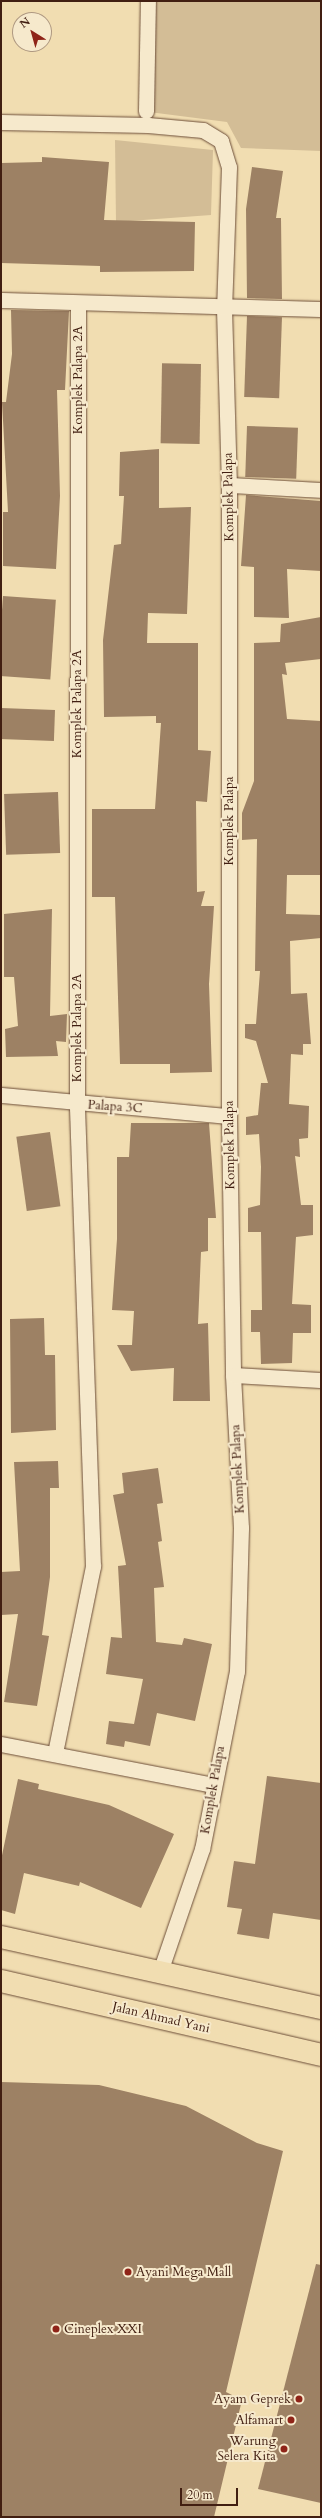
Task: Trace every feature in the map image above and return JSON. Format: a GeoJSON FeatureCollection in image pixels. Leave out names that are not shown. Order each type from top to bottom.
{"type":"FeatureCollection","features":[{"type":"Feature","properties":{"kind":"highway"},"geometry":{"type":"LineString","coordinates":[[1,1937],[321,2008]]}},
{"type":"Feature","properties":{"kind":"highway","name":"Jalan Ahmad Yani"},"geometry":{"type":"LineString","coordinates":[[1,1981],[321,2055]]}},
{"type":"Feature","properties":{"kind":"street"},"geometry":{"type":"LineString","coordinates":[[146,111],[148,1]]}},
{"type":"Feature","properties":{"kind":"street","name":"Komplek Palapa"},"geometry":{"type":"LineString","coordinates":[[1,122],[148,125],[203,130],[218,137],[227,152],[229,167],[224,308],[229,485],[229,1116],[233,1375],[241,1528],[236,1671],[213,1785],[202,1849],[160,1972]]}},
{"type":"Feature","properties":{"kind":"street"},"geometry":{"type":"LineString","coordinates":[[1,300],[224,308],[321,309]]}},
{"type":"Feature","properties":{"kind":"street","name":"Komplek Palapa 2A"},"geometry":{"type":"LineString","coordinates":[[55,1753],[94,1566],[77,1104],[78,303]]}},
{"type":"Feature","properties":{"kind":"street"},"geometry":{"type":"LineString","coordinates":[[229,485],[321,490]]}},
{"type":"Feature","properties":{"kind":"street","name":"Palapa 3C"},"geometry":{"type":"LineString","coordinates":[[1,1095],[77,1104],[229,1116]]}},
{"type":"Feature","properties":{"kind":"street"},"geometry":{"type":"LineString","coordinates":[[233,1375],[321,1380]]}},
{"type":"Feature","properties":{"kind":"street"},"geometry":{"type":"LineString","coordinates":[[1,1744],[55,1753],[213,1785]]}},
{"type":"Feature","properties":{"kind":"shaded area"},"geometry":{"type":"Polygon","coordinates":[[[156,1],[321,1],[321,151],[241,148],[227,122],[149,112],[156,1]]]}},
{"type":"Feature","properties":{"kind":"shaded area"},"geometry":{"type":"Polygon","coordinates":[[[115,140],[213,150],[211,215],[116,222],[115,140]]]}},
{"type":"Feature","properties":{"kind":"building"},"geometry":{"type":"Polygon","coordinates":[[[42,157],[109,162],[104,220],[195,222],[194,271],[100,272],[100,266],[1,263],[1,163],[42,162],[42,157]]]}},
{"type":"Feature","properties":{"kind":"building"},"geometry":{"type":"Polygon","coordinates":[[[252,167],[283,171],[276,218],[281,218],[282,299],[247,298],[246,209],[252,167]]]}},
{"type":"Feature","properties":{"kind":"building"},"geometry":{"type":"Polygon","coordinates":[[[11,310],[69,311],[65,390],[57,390],[60,496],[56,569],[3,566],[3,512],[8,512],[2,402],[6,402],[12,354],[11,310]]]}},
{"type":"Feature","properties":{"kind":"building"},"geometry":{"type":"Polygon","coordinates":[[[247,316],[282,317],[279,398],[244,397],[247,316]]]}},
{"type":"Feature","properties":{"kind":"building"},"geometry":{"type":"Polygon","coordinates":[[[162,363],[201,364],[200,444],[161,443],[162,363]]]}},
{"type":"Feature","properties":{"kind":"building"},"geometry":{"type":"Polygon","coordinates":[[[247,426],[298,428],[296,479],[245,477],[247,426]]]}},
{"type":"Feature","properties":{"kind":"building"},"geometry":{"type":"Polygon","coordinates":[[[159,449],[159,508],[191,507],[187,614],[148,613],[147,643],[198,643],[198,750],[211,751],[207,802],[196,801],[197,892],[205,891],[201,906],[214,906],[209,984],[212,1072],[170,1073],[170,1064],[120,1064],[115,897],[92,897],[92,809],[155,809],[161,723],[156,723],[156,716],[104,717],[103,640],[114,545],[121,544],[124,496],[119,496],[120,452],[159,449]]]}},
{"type":"Feature","properties":{"kind":"building"},"geometry":{"type":"Polygon","coordinates":[[[246,495],[321,501],[321,571],[287,569],[289,618],[254,617],[254,567],[241,566],[246,495]]]}},
{"type":"Feature","properties":{"kind":"building"},"geometry":{"type":"Polygon","coordinates":[[[3,596],[56,600],[50,680],[1,676],[1,625],[3,596]]]}},
{"type":"Feature","properties":{"kind":"building"},"geometry":{"type":"Polygon","coordinates":[[[321,617],[321,659],[285,663],[287,675],[282,674],[287,719],[321,721],[321,875],[287,875],[286,914],[321,915],[321,938],[290,941],[291,994],[307,993],[311,1044],[303,1044],[303,1055],[291,1054],[289,1104],[309,1106],[308,1138],[299,1139],[300,1157],[295,1156],[301,1205],[313,1205],[313,1235],[296,1237],[292,1304],[311,1305],[311,1333],[293,1333],[292,1363],[261,1364],[260,1332],[251,1332],[251,1310],[262,1310],[261,1232],[248,1232],[248,1208],[260,1205],[261,1167],[259,1134],[246,1135],[246,1117],[258,1115],[261,1083],[268,1083],[256,1041],[245,1038],[245,1024],[256,1024],[260,971],[255,971],[257,839],[242,840],[242,813],[254,781],[254,643],[280,642],[281,624],[321,617]]]}},
{"type":"Feature","properties":{"kind":"building"},"geometry":{"type":"Polygon","coordinates":[[[1,708],[55,710],[54,741],[1,739],[1,708]]]}},
{"type":"Feature","properties":{"kind":"building"},"geometry":{"type":"Polygon","coordinates":[[[58,792],[60,853],[6,855],[4,794],[58,792]]]}},
{"type":"Feature","properties":{"kind":"building"},"geometry":{"type":"Polygon","coordinates":[[[52,909],[50,1016],[67,1014],[66,1042],[56,1041],[58,1056],[6,1057],[5,1029],[18,1026],[14,977],[4,977],[4,914],[52,909]]]}},
{"type":"Feature","properties":{"kind":"building"},"geometry":{"type":"Polygon","coordinates":[[[131,1123],[209,1123],[216,1218],[208,1218],[208,1251],[201,1252],[198,1324],[208,1323],[210,1401],[173,1401],[174,1368],[131,1371],[117,1345],[132,1345],[134,1311],[112,1310],[117,1239],[117,1157],[129,1157],[131,1123]]]}},
{"type":"Feature","properties":{"kind":"building"},"geometry":{"type":"Polygon","coordinates":[[[50,1132],[60,1206],[27,1211],[16,1137],[50,1132]]]}},
{"type":"Feature","properties":{"kind":"building"},"geometry":{"type":"Polygon","coordinates":[[[44,1318],[45,1355],[55,1355],[56,1430],[11,1433],[10,1319],[44,1318]]]}},
{"type":"Feature","properties":{"kind":"building"},"geometry":{"type":"Polygon","coordinates":[[[58,1461],[59,1488],[50,1488],[50,1577],[42,1635],[49,1636],[37,1706],[4,1702],[18,1614],[1,1615],[1,1572],[20,1571],[14,1462],[58,1461]]]}},
{"type":"Feature","properties":{"kind":"building"},"geometry":{"type":"Polygon","coordinates":[[[158,1468],[163,1503],[157,1504],[162,1541],[158,1542],[164,1587],[154,1588],[156,1642],[182,1645],[184,1638],[212,1644],[195,1721],[157,1713],[150,1746],[125,1741],[124,1747],[106,1744],[109,1721],[134,1724],[143,1679],[106,1674],[111,1637],[122,1638],[118,1566],[126,1565],[113,1495],[124,1493],[122,1473],[158,1468]]]}},
{"type":"Feature","properties":{"kind":"building"},"geometry":{"type":"Polygon","coordinates":[[[267,1776],[321,1783],[321,1920],[273,1913],[269,1939],[237,1934],[242,1909],[227,1907],[234,1861],[255,1864],[267,1776]]]}},
{"type":"Feature","properties":{"kind":"building"},"geometry":{"type":"Polygon","coordinates":[[[18,1779],[39,1784],[38,1789],[109,1805],[174,1834],[141,1908],[80,1882],[79,1886],[24,1873],[15,1914],[1,1910],[1,1860],[18,1779]]]}},
{"type":"Feature","properties":{"kind":"building","name":"Ayani Mega Mall"},"geometry":{"type":"Polygon","coordinates":[[[1,2082],[99,2085],[186,2106],[257,2143],[283,2151],[226,2392],[242,2400],[214,2517],[1,2516],[1,2082]]]}},
{"type":"Feature","properties":{"kind":"building"},"geometry":{"type":"Polygon","coordinates":[[[316,2264],[321,2265],[321,2503],[258,2489],[316,2264]]]}},
{"type":"Feature","properties":{"kind":"place","name":"Ayani Mega Mall"},"geometry":{"type":"Point","coordinates":[128,2272]}},
{"type":"Feature","properties":{"kind":"place","name":"Cineplex XXI"},"geometry":{"type":"Point","coordinates":[56,2329]}},
{"type":"Feature","properties":{"kind":"place","name":"Ayam Geprek"},"geometry":{"type":"Point","coordinates":[299,2399]}},
{"type":"Feature","properties":{"kind":"place","name":"Alfamart"},"geometry":{"type":"Point","coordinates":[291,2420]}},
{"type":"Feature","properties":{"kind":"place","name":"Warung Selera Kita"},"geometry":{"type":"Point","coordinates":[284,2449]}}]}
